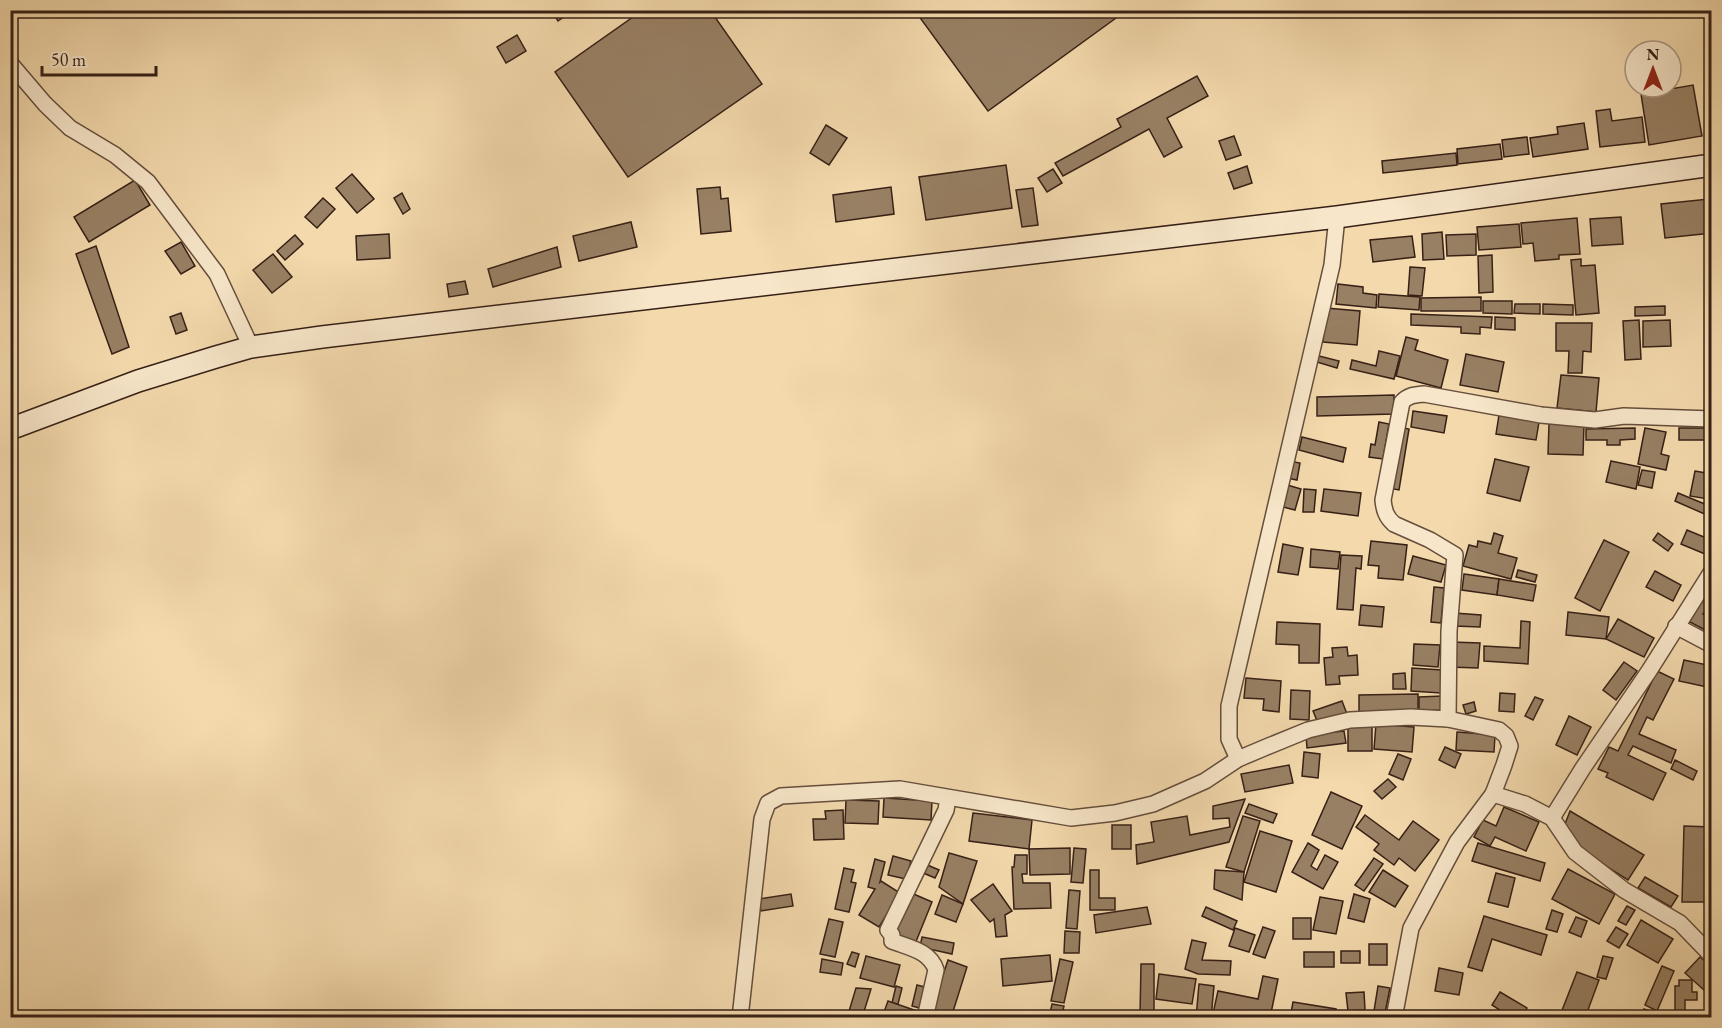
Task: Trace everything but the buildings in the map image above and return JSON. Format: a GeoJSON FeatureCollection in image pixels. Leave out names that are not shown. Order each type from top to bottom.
{"type":"FeatureCollection","features":[{"type":"Feature","properties":{"kind":"main road"},"geometry":{"type":"LineString","coordinates":[[10,429],[138,381],[251,348],[322,337],[1337,217],[1712,165]]}},
{"type":"Feature","properties":{"kind":"street"},"geometry":{"type":"LineString","coordinates":[[10,63],[45,104],[70,128],[115,155],[148,182],[217,274],[251,348]]}},
{"type":"Feature","properties":{"kind":"street"},"geometry":{"type":"LineString","coordinates":[[1238,759],[1229,739],[1229,706],[1332,265],[1337,217]]}},
{"type":"Feature","properties":{"kind":"street"},"geometry":{"type":"LineString","coordinates":[[1448,719],[1449,631],[1455,555],[1430,540],[1394,524],[1384,510],[1383,500],[1387,478],[1402,402],[1405,398],[1424,394],[1521,413],[1596,420],[1624,417],[1712,419]]}},
{"type":"Feature","properties":{"kind":"street"},"geometry":{"type":"LineString","coordinates":[[1552,818],[1582,768],[1649,671],[1712,571]]}},
{"type":"Feature","properties":{"kind":"street"},"geometry":{"type":"LineString","coordinates":[[1676,626],[1712,645]]}},
{"type":"Feature","properties":{"kind":"street"},"geometry":{"type":"LineString","coordinates":[[740,1017],[762,819],[768,803],[782,796],[900,789],[1071,818],[1115,813],[1154,804],[1205,781],[1238,759],[1308,730],[1350,720],[1412,717],[1448,719],[1499,730],[1506,736],[1510,746],[1493,794],[1457,842],[1412,928],[1395,1017]]}},
{"type":"Feature","properties":{"kind":"street"},"geometry":{"type":"LineString","coordinates":[[1493,794],[1525,804],[1552,818],[1575,852],[1624,890],[1680,923],[1712,956]]}},
{"type":"Feature","properties":{"kind":"street"},"geometry":{"type":"LineString","coordinates":[[925,1017],[936,970],[933,962],[924,953],[892,941],[892,935],[888,930],[946,810],[948,798]]}}]}
